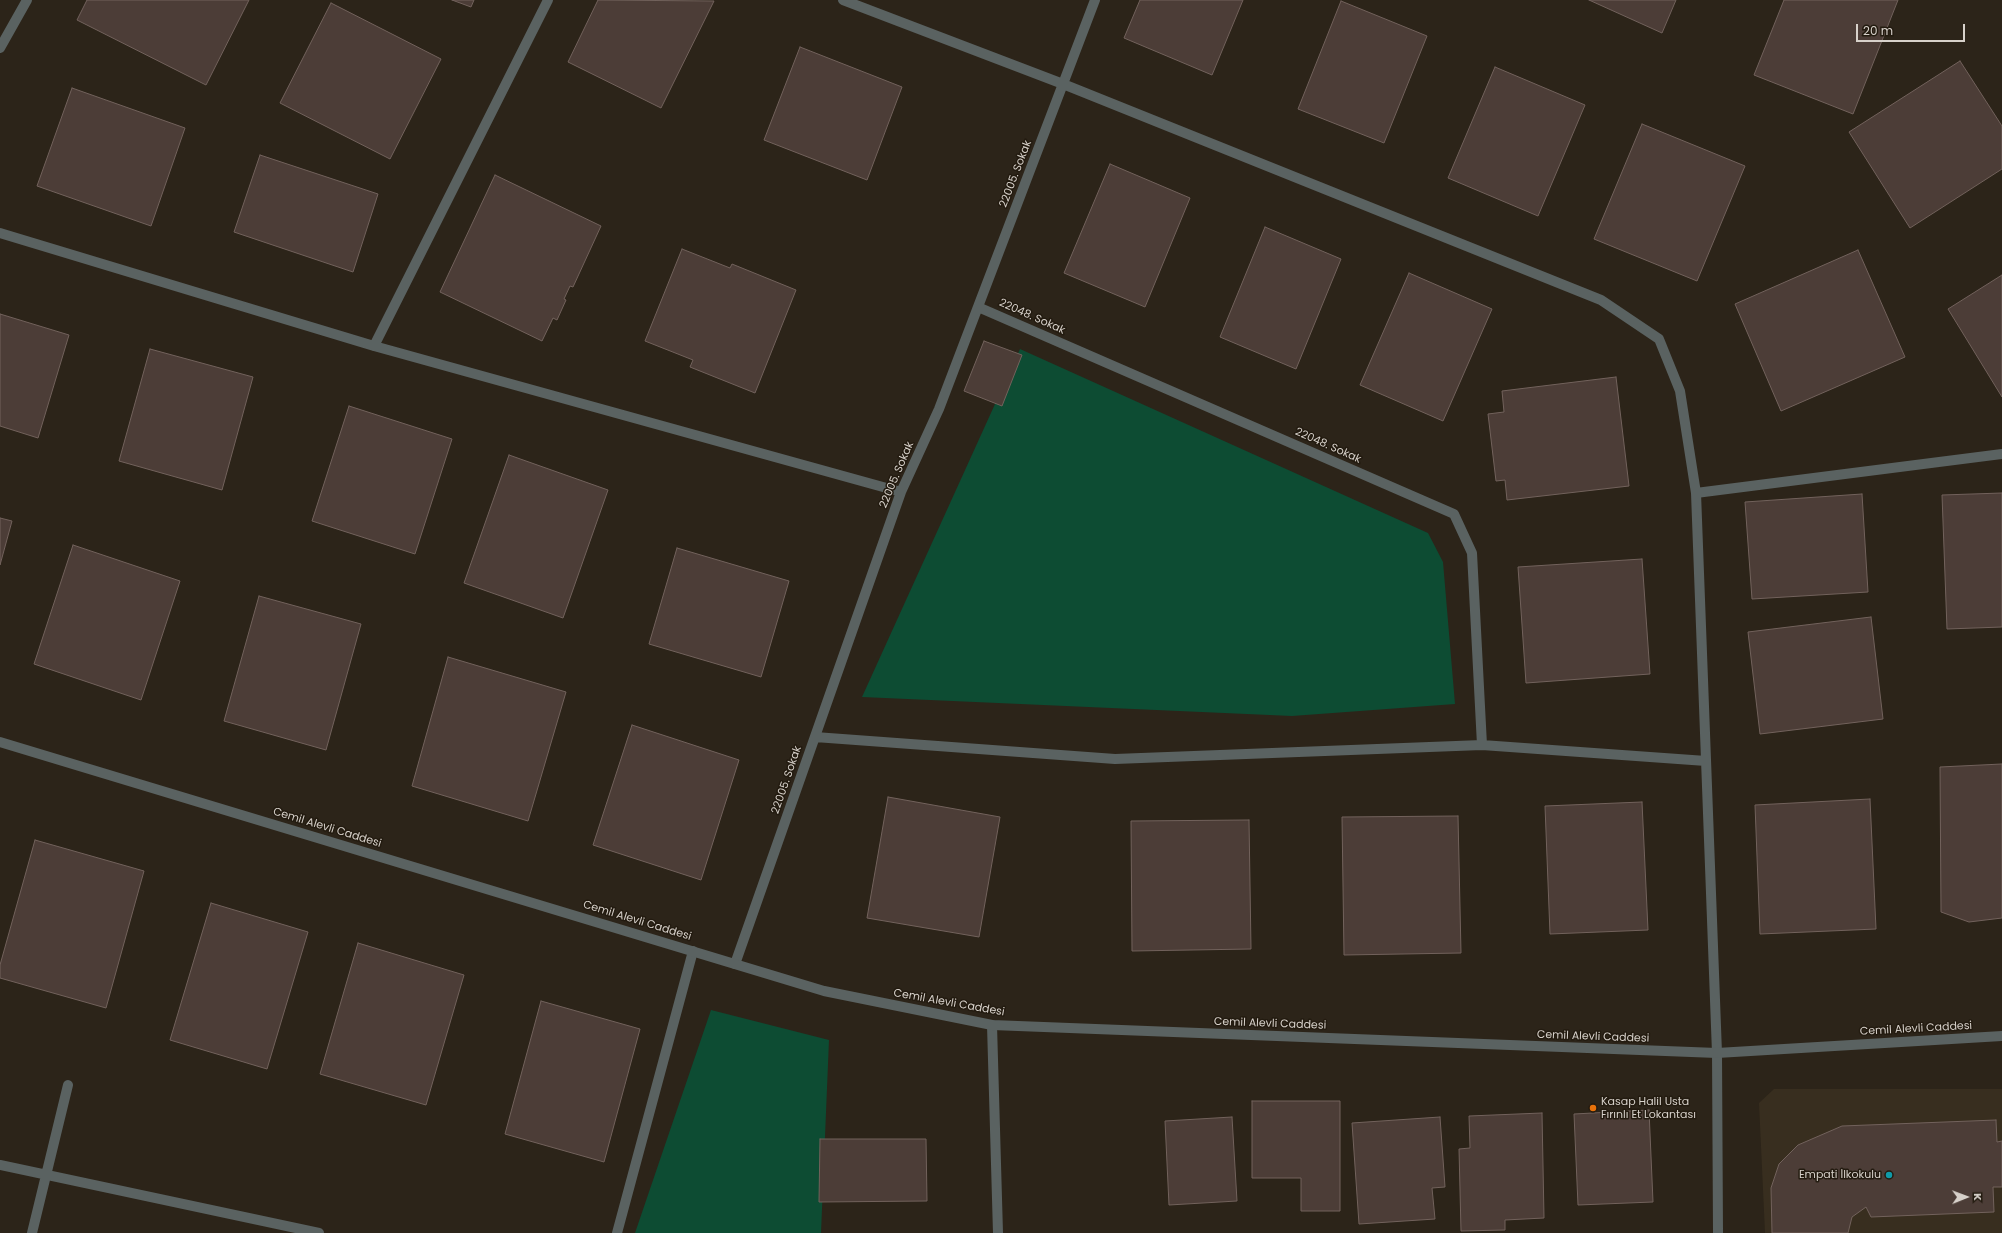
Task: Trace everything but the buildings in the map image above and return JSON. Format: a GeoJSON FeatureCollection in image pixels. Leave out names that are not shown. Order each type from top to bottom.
{"type":"FeatureCollection","features":[{"type":"Feature","properties":{"kind":"street"},"geometry":{"type":"LineString","coordinates":[[0,48],[27,0]]}},
{"type":"Feature","properties":{"kind":"street"},"geometry":{"type":"LineString","coordinates":[[374,346],[548,0]]}},
{"type":"Feature","properties":{"kind":"street"},"geometry":{"type":"LineString","coordinates":[[844,0],[1063,84],[1601,300],[1659,339],[1680,391],[1696,493],[1717,1053],[1718,1233]]}},
{"type":"Feature","properties":{"kind":"street","name":"22005. Sokak"},"geometry":{"type":"LineString","coordinates":[[735,964],[901,492],[939,409],[1095,0]]}},
{"type":"Feature","properties":{"kind":"street"},"geometry":{"type":"LineString","coordinates":[[0,233],[374,346],[901,492]]}},
{"type":"Feature","properties":{"kind":"street","name":"22048. Sokak"},"geometry":{"type":"LineString","coordinates":[[978,306],[1454,514],[1472,553],[1482,745]]}},
{"type":"Feature","properties":{"kind":"street"},"geometry":{"type":"LineString","coordinates":[[1696,493],[2002,454]]}},
{"type":"Feature","properties":{"kind":"street"},"geometry":{"type":"LineString","coordinates":[[815,738],[1115,759],[1482,745],[1706,760]]}},
{"type":"Feature","properties":{"kind":"street","name":"Cemil Alevli Caddesi"},"geometry":{"type":"LineString","coordinates":[[0,742],[824,991],[992,1025],[1717,1053],[2002,1036]]}},
{"type":"Feature","properties":{"kind":"street"},"geometry":{"type":"LineString","coordinates":[[617,1233],[693,951]]}},
{"type":"Feature","properties":{"kind":"street"},"geometry":{"type":"LineString","coordinates":[[992,1025],[998,1233]]}},
{"type":"Feature","properties":{"kind":"street"},"geometry":{"type":"LineString","coordinates":[[32,1233],[68,1085]]}},
{"type":"Feature","properties":{"kind":"street"},"geometry":{"type":"LineString","coordinates":[[0,1165],[319,1233]]}},
{"type":"Feature","properties":{"kind":"shaded area"},"geometry":{"type":"Polygon","coordinates":[[[1774,1089],[2002,1089],[2002,1233],[1765,1233],[1759,1103],[1774,1089]]]}},
{"type":"Feature","properties":{"kind":"green space"},"geometry":{"type":"Polygon","coordinates":[[[1020,349],[1428,533],[1443,562],[1455,704],[1292,716],[862,697],[1020,349]]]}},
{"type":"Feature","properties":{"kind":"green space"},"geometry":{"type":"Polygon","coordinates":[[[711,1010],[829,1040],[821,1233],[635,1233],[711,1010]]]}},
{"type":"Feature","properties":{"kind":"place","name":"Kasap Halil Usta Fırınlı Et Lokantası"},"geometry":{"type":"Point","coordinates":[1593,1108]}},
{"type":"Feature","properties":{"kind":"place","name":"Empati İlkokulu"},"geometry":{"type":"Point","coordinates":[1889,1175]}}]}
